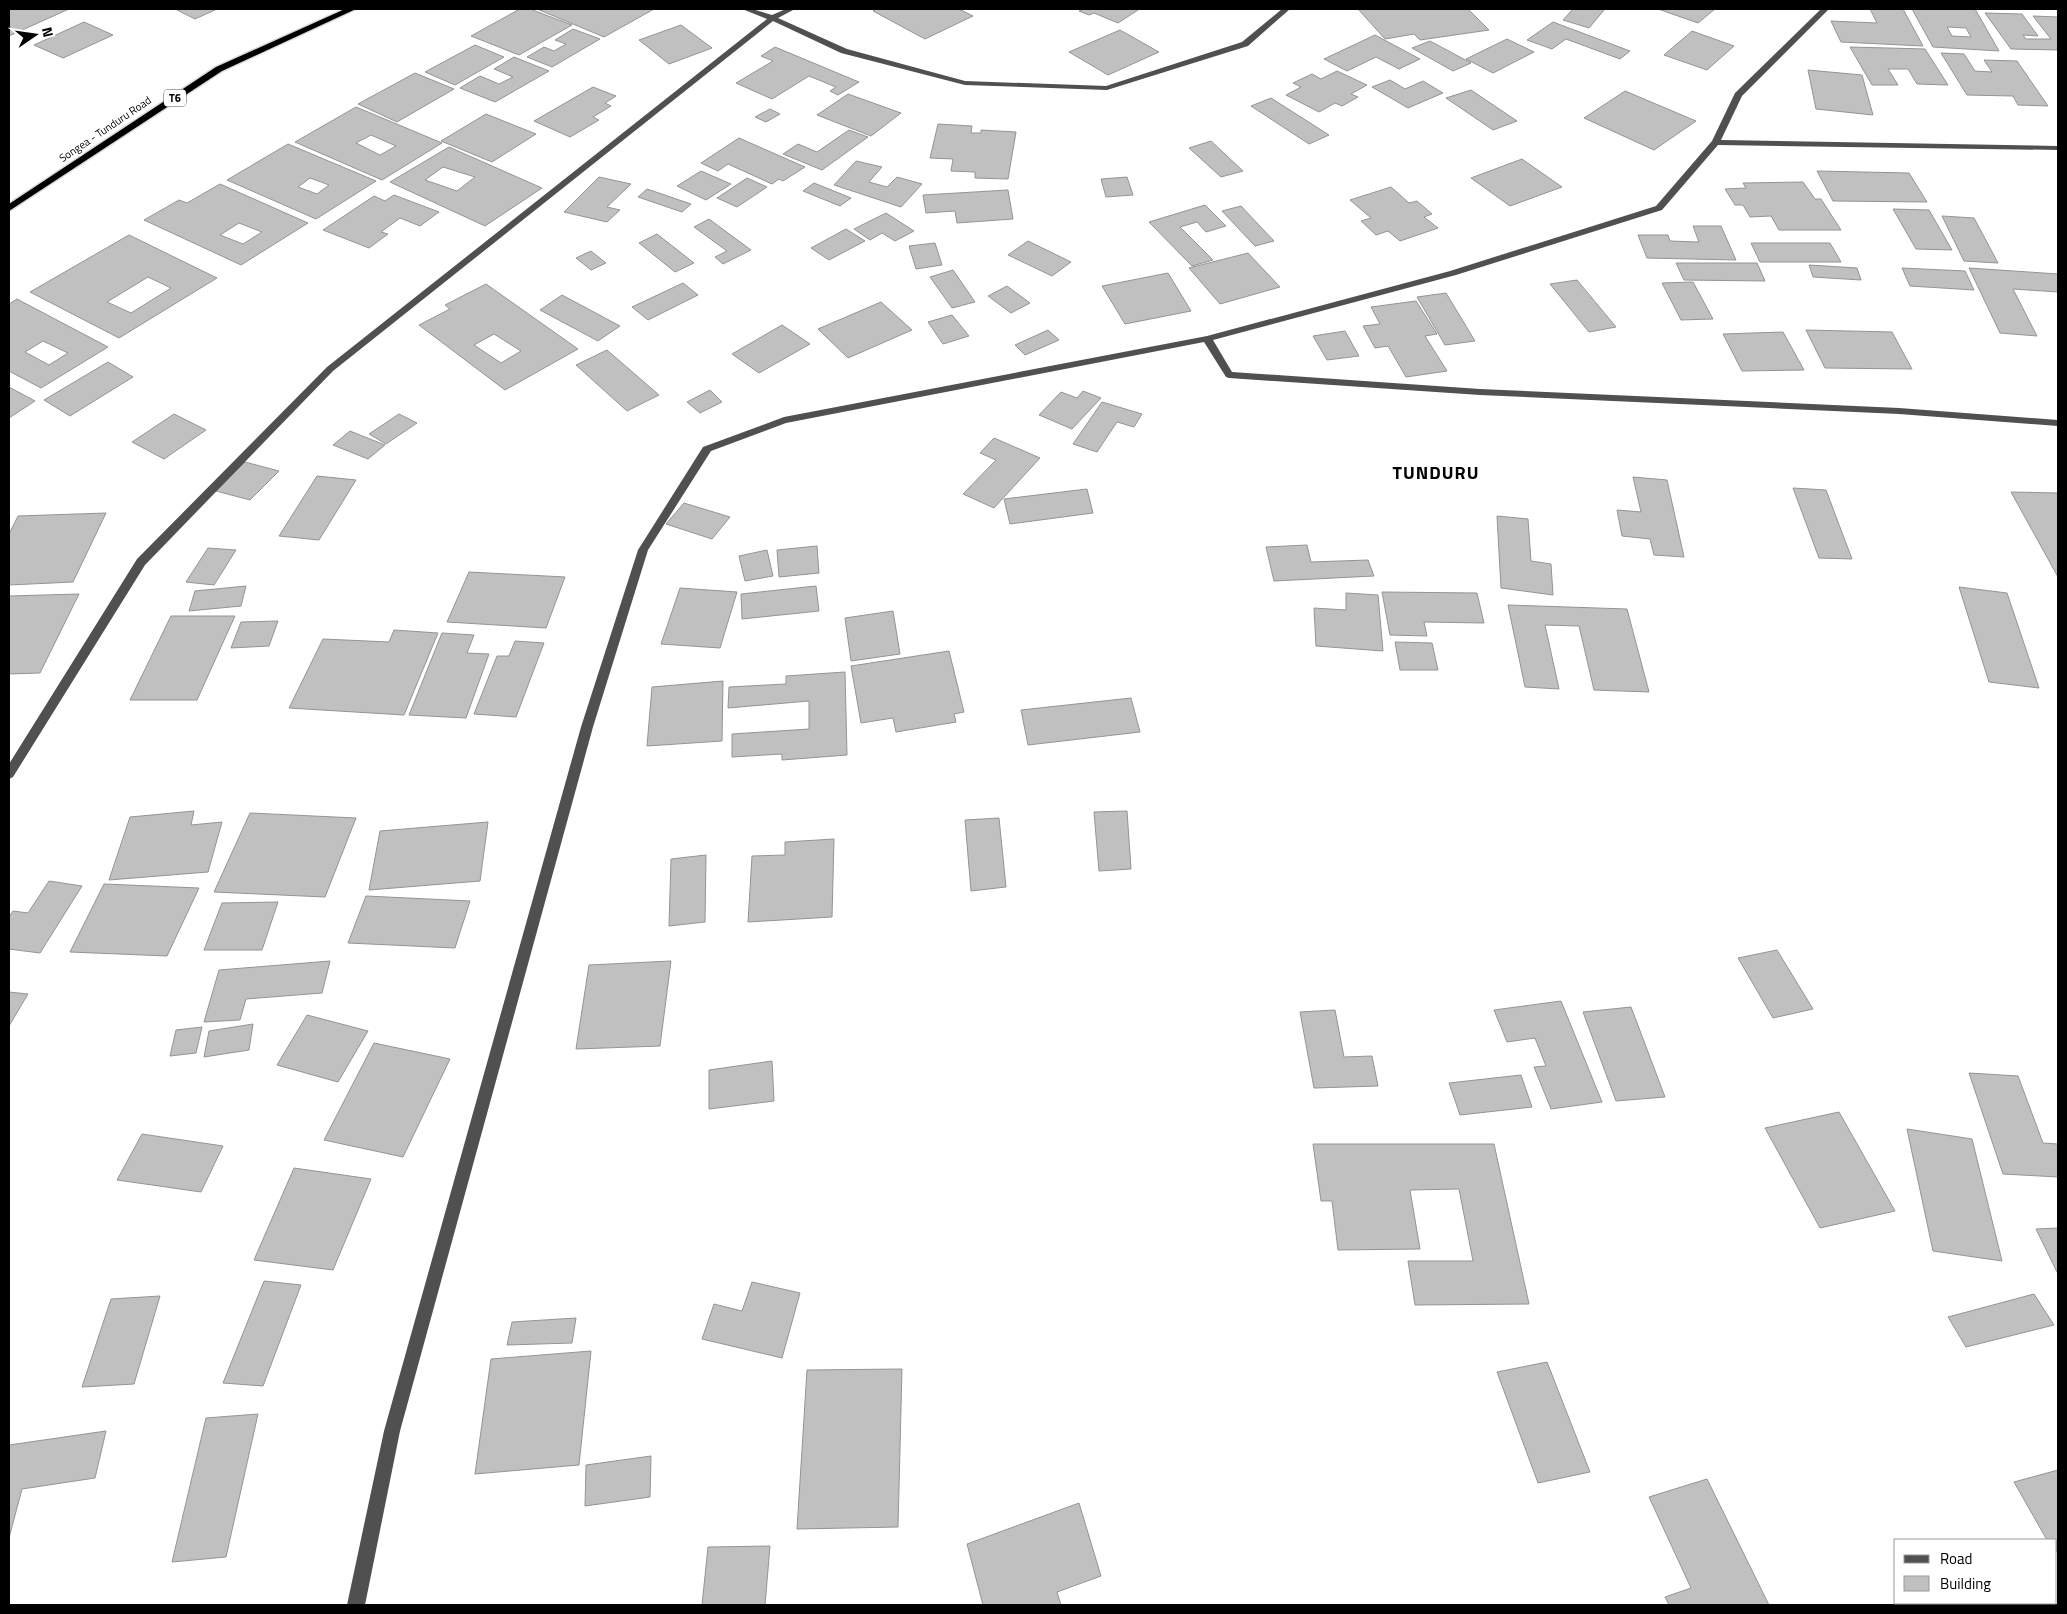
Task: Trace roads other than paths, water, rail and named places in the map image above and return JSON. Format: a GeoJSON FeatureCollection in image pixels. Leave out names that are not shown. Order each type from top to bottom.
{"type":"FeatureCollection","features":[{"type":"Feature","properties":{"kind":"highway","name":"Songea - Tunduru Road"},"geometry":{"type":"LineString","coordinates":[[9,208],[219,68],[352,9]]}},
{"type":"Feature","properties":{"kind":"street"},"geometry":{"type":"LineString","coordinates":[[746,9],[772,18],[844,51],[965,82],[1107,88],[1245,44],[1286,9]]}},
{"type":"Feature","properties":{"kind":"street"},"geometry":{"type":"LineString","coordinates":[[9,774],[141,562],[330,369],[772,18],[791,9]]}},
{"type":"Feature","properties":{"kind":"street"},"geometry":{"type":"LineString","coordinates":[[356,1605],[392,1431],[587,727],[644,550],[707,449],[784,420],[1207,339],[1453,273],[1659,208],[1716,142],[1738,95],[1825,9]]}},
{"type":"Feature","properties":{"kind":"street"},"geometry":{"type":"LineString","coordinates":[[1716,142],[2058,148]]}},
{"type":"Feature","properties":{"kind":"street"},"geometry":{"type":"LineString","coordinates":[[1207,339],[1229,375],[1480,392],[1899,411],[2058,422]]}},
{"type":"Feature","properties":{"kind":"district","name":"TUNDURU"},"geometry":{"type":"Point","coordinates":[1436,472]}}]}
